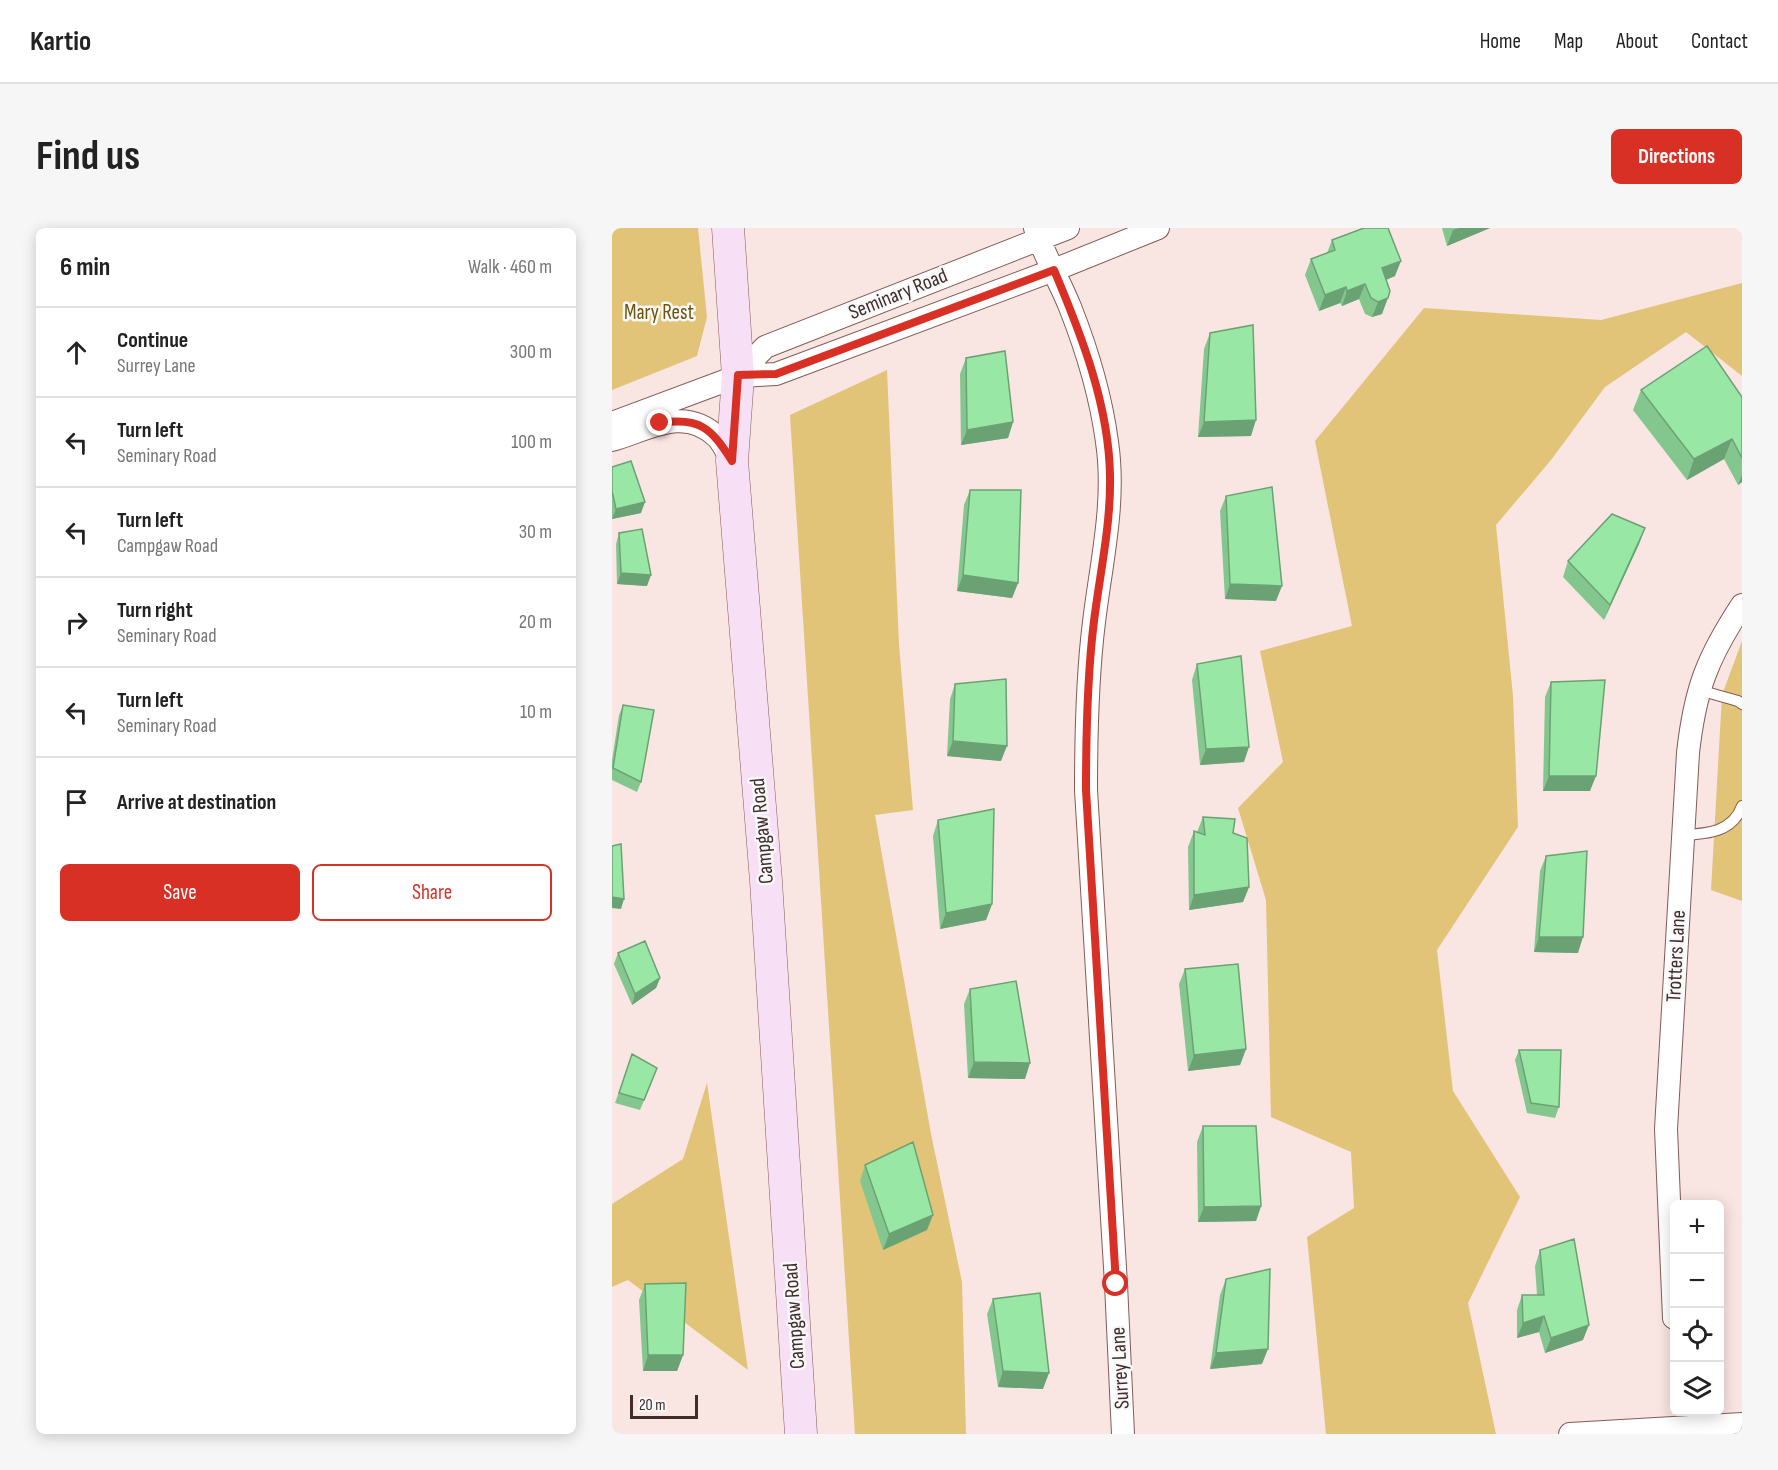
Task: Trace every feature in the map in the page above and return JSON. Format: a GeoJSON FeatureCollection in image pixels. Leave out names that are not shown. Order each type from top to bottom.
{"type":"FeatureCollection","features":[{"type":"Feature","properties":{"kind":"main road","name":"Campgaw Road"},"geometry":{"type":"LineString","coordinates":[[728,228],[738,375],[732,461],[766,881],[801,1434]]}},
{"type":"Feature","properties":{"kind":"street","name":"Seminary Road"},"geometry":{"type":"LineString","coordinates":[[738,375],[765,347],[1037,233],[1068,228]]}},
{"type":"Feature","properties":{"kind":"street","name":"Seminary Road"},"geometry":{"type":"LineString","coordinates":[[612,423],[738,375],[776,374],[1054,270],[1158,228]]}},
{"type":"Feature","properties":{"kind":"street","name":"Surrey Lane"},"geometry":{"type":"LineString","coordinates":[[1037,233],[1071,309],[1096,388],[1107,442],[1110,476],[1086,710],[1086,790],[1123,1434]]}},
{"type":"Feature","properties":{"kind":"street"},"geometry":{"type":"LineString","coordinates":[[612,440],[660,423],[682,420],[694,422],[717,437],[732,461]]}},
{"type":"Feature","properties":{"kind":"street","name":"Trotters Lane"},"geometry":{"type":"LineString","coordinates":[[1674,1308],[1666,1129],[1688,753],[1692,713],[1702,678],[1720,638],[1742,605]]}},
{"type":"Feature","properties":{"kind":"street"},"geometry":{"type":"LineString","coordinates":[[1570,1434],[1679,1424],[1742,1424]]}},
{"type":"Feature","properties":{"kind":"lane"},"geometry":{"type":"LineString","coordinates":[[1699,690],[1738,700],[1742,704]]}},
{"type":"Feature","properties":{"kind":"lane"},"geometry":{"type":"LineString","coordinates":[[1683,835],[1710,833],[1730,825],[1738,817],[1742,806]]}},
{"type":"Feature","properties":{"kind":"green space","name":"Mary Rest"},"geometry":{"type":"Polygon","coordinates":[[[612,228],[698,228],[707,317],[697,356],[612,390],[612,228]]]}},
{"type":"Feature","properties":{"kind":"green space"},"geometry":{"type":"Polygon","coordinates":[[[1742,283],[1742,376],[1686,332],[1605,387],[1551,460],[1496,525],[1513,696],[1518,827],[1437,950],[1453,1091],[1520,1197],[1468,1303],[1496,1434],[1326,1434],[1307,1237],[1354,1208],[1351,1152],[1271,1117],[1266,900],[1238,808],[1283,762],[1260,651],[1352,626],[1315,441],[1424,308],[1601,320],[1742,283]]]}},
{"type":"Feature","properties":{"kind":"green space"},"geometry":{"type":"Polygon","coordinates":[[[887,370],[899,645],[913,810],[875,815],[931,1134],[962,1282],[966,1434],[855,1434],[790,415],[887,370]]]}},
{"type":"Feature","properties":{"kind":"green space"},"geometry":{"type":"Polygon","coordinates":[[[1742,641],[1742,901],[1711,890],[1722,695],[1742,641]]]}},
{"type":"Feature","properties":{"kind":"green space"},"geometry":{"type":"Polygon","coordinates":[[[707,1083],[748,1370],[628,1280],[612,1287],[612,1204],[683,1159],[707,1083]]]}},
{"type":"Feature","properties":{"kind":"building"},"geometry":{"type":"Polygon","coordinates":[[[1364,228],[1388,228],[1401,261],[1382,268],[1390,291],[1388,298],[1378,302],[1371,298],[1365,284],[1347,291],[1346,287],[1325,295],[1311,259],[1335,250],[1332,240],[1364,228]]]}},
{"type":"Feature","properties":{"kind":"building"},"geometry":{"type":"Polygon","coordinates":[[[1253,325],[1256,420],[1204,422],[1210,333],[1253,325]]]}},
{"type":"Feature","properties":{"kind":"building"},"geometry":{"type":"Polygon","coordinates":[[[1707,346],[1742,397],[1742,458],[1732,439],[1694,459],[1641,390],[1707,346]]]}},
{"type":"Feature","properties":{"kind":"building"},"geometry":{"type":"Polygon","coordinates":[[[1005,351],[1013,422],[967,430],[966,358],[1005,351]]]}},
{"type":"Feature","properties":{"kind":"building"},"geometry":{"type":"Polygon","coordinates":[[[631,461],[645,502],[616,509],[612,491],[612,467],[631,461]]]}},
{"type":"Feature","properties":{"kind":"building"},"geometry":{"type":"Polygon","coordinates":[[[1272,487],[1282,586],[1230,584],[1226,496],[1272,487]]]}},
{"type":"Feature","properties":{"kind":"building"},"geometry":{"type":"Polygon","coordinates":[[[970,490],[1021,490],[1018,583],[963,575],[970,490]]]}},
{"type":"Feature","properties":{"kind":"building"},"geometry":{"type":"Polygon","coordinates":[[[1612,514],[1645,528],[1610,605],[1568,561],[1612,514]]]}},
{"type":"Feature","properties":{"kind":"building"},"geometry":{"type":"Polygon","coordinates":[[[642,529],[651,575],[621,573],[619,533],[642,529]]]}},
{"type":"Feature","properties":{"kind":"building"},"geometry":{"type":"Polygon","coordinates":[[[1241,656],[1249,747],[1206,749],[1197,664],[1241,656]]]}},
{"type":"Feature","properties":{"kind":"building"},"geometry":{"type":"Polygon","coordinates":[[[1006,679],[1007,746],[953,741],[955,684],[1006,679]]]}},
{"type":"Feature","properties":{"kind":"building"},"geometry":{"type":"Polygon","coordinates":[[[1605,680],[1596,776],[1549,776],[1551,682],[1605,680]]]}},
{"type":"Feature","properties":{"kind":"building"},"geometry":{"type":"Polygon","coordinates":[[[623,705],[654,710],[641,782],[613,768],[623,705]]]}},
{"type":"Feature","properties":{"kind":"building"},"geometry":{"type":"Polygon","coordinates":[[[994,809],[992,904],[946,913],[938,820],[994,809]]]}},
{"type":"Feature","properties":{"kind":"building"},"geometry":{"type":"Polygon","coordinates":[[[1203,817],[1235,819],[1233,833],[1247,838],[1249,887],[1194,895],[1194,831],[1205,835],[1203,817]]]}},
{"type":"Feature","properties":{"kind":"building"},"geometry":{"type":"Polygon","coordinates":[[[621,844],[624,899],[612,897],[612,846],[621,844]]]}},
{"type":"Feature","properties":{"kind":"building"},"geometry":{"type":"Polygon","coordinates":[[[1587,851],[1583,937],[1539,937],[1546,856],[1587,851]]]}},
{"type":"Feature","properties":{"kind":"building"},"geometry":{"type":"Polygon","coordinates":[[[645,941],[660,978],[635,994],[618,953],[645,941]]]}},
{"type":"Feature","properties":{"kind":"building"},"geometry":{"type":"Polygon","coordinates":[[[1238,964],[1246,1049],[1194,1055],[1185,969],[1238,964]]]}},
{"type":"Feature","properties":{"kind":"building"},"geometry":{"type":"Polygon","coordinates":[[[1016,981],[1030,1063],[974,1062],[970,989],[1016,981]]]}},
{"type":"Feature","properties":{"kind":"building"},"geometry":{"type":"Polygon","coordinates":[[[1519,1050],[1561,1050],[1559,1107],[1531,1103],[1519,1050]]]}},
{"type":"Feature","properties":{"kind":"building"},"geometry":{"type":"Polygon","coordinates":[[[632,1054],[657,1068],[644,1100],[619,1093],[632,1054]]]}},
{"type":"Feature","properties":{"kind":"building"},"geometry":{"type":"Polygon","coordinates":[[[1203,1126],[1256,1126],[1261,1206],[1204,1207],[1203,1126]]]}},
{"type":"Feature","properties":{"kind":"building"},"geometry":{"type":"Polygon","coordinates":[[[913,1142],[933,1215],[889,1234],[865,1165],[913,1142]]]}},
{"type":"Feature","properties":{"kind":"building"},"geometry":{"type":"Polygon","coordinates":[[[1574,1239],[1589,1325],[1551,1338],[1544,1316],[1523,1323],[1522,1295],[1544,1295],[1540,1250],[1574,1239]]]}},
{"type":"Feature","properties":{"kind":"building"},"geometry":{"type":"Polygon","coordinates":[[[1270,1269],[1268,1349],[1216,1353],[1226,1279],[1270,1269]]]}},
{"type":"Feature","properties":{"kind":"building"},"geometry":{"type":"Polygon","coordinates":[[[686,1283],[683,1355],[648,1355],[645,1284],[686,1283]]]}},
{"type":"Feature","properties":{"kind":"building"},"geometry":{"type":"Polygon","coordinates":[[[1040,1293],[1049,1373],[1003,1371],[993,1299],[1040,1293]]]}},
{"type":"Feature","properties":{"kind":"route"},"geometry":{"type":"LineString","coordinates":[[660,423],[682,420],[694,422],[717,437],[732,461],[738,375],[776,374],[1054,270],[1071,309],[1096,388],[1107,442],[1110,476],[1086,710],[1086,790],[1116,1284]]}}]}
